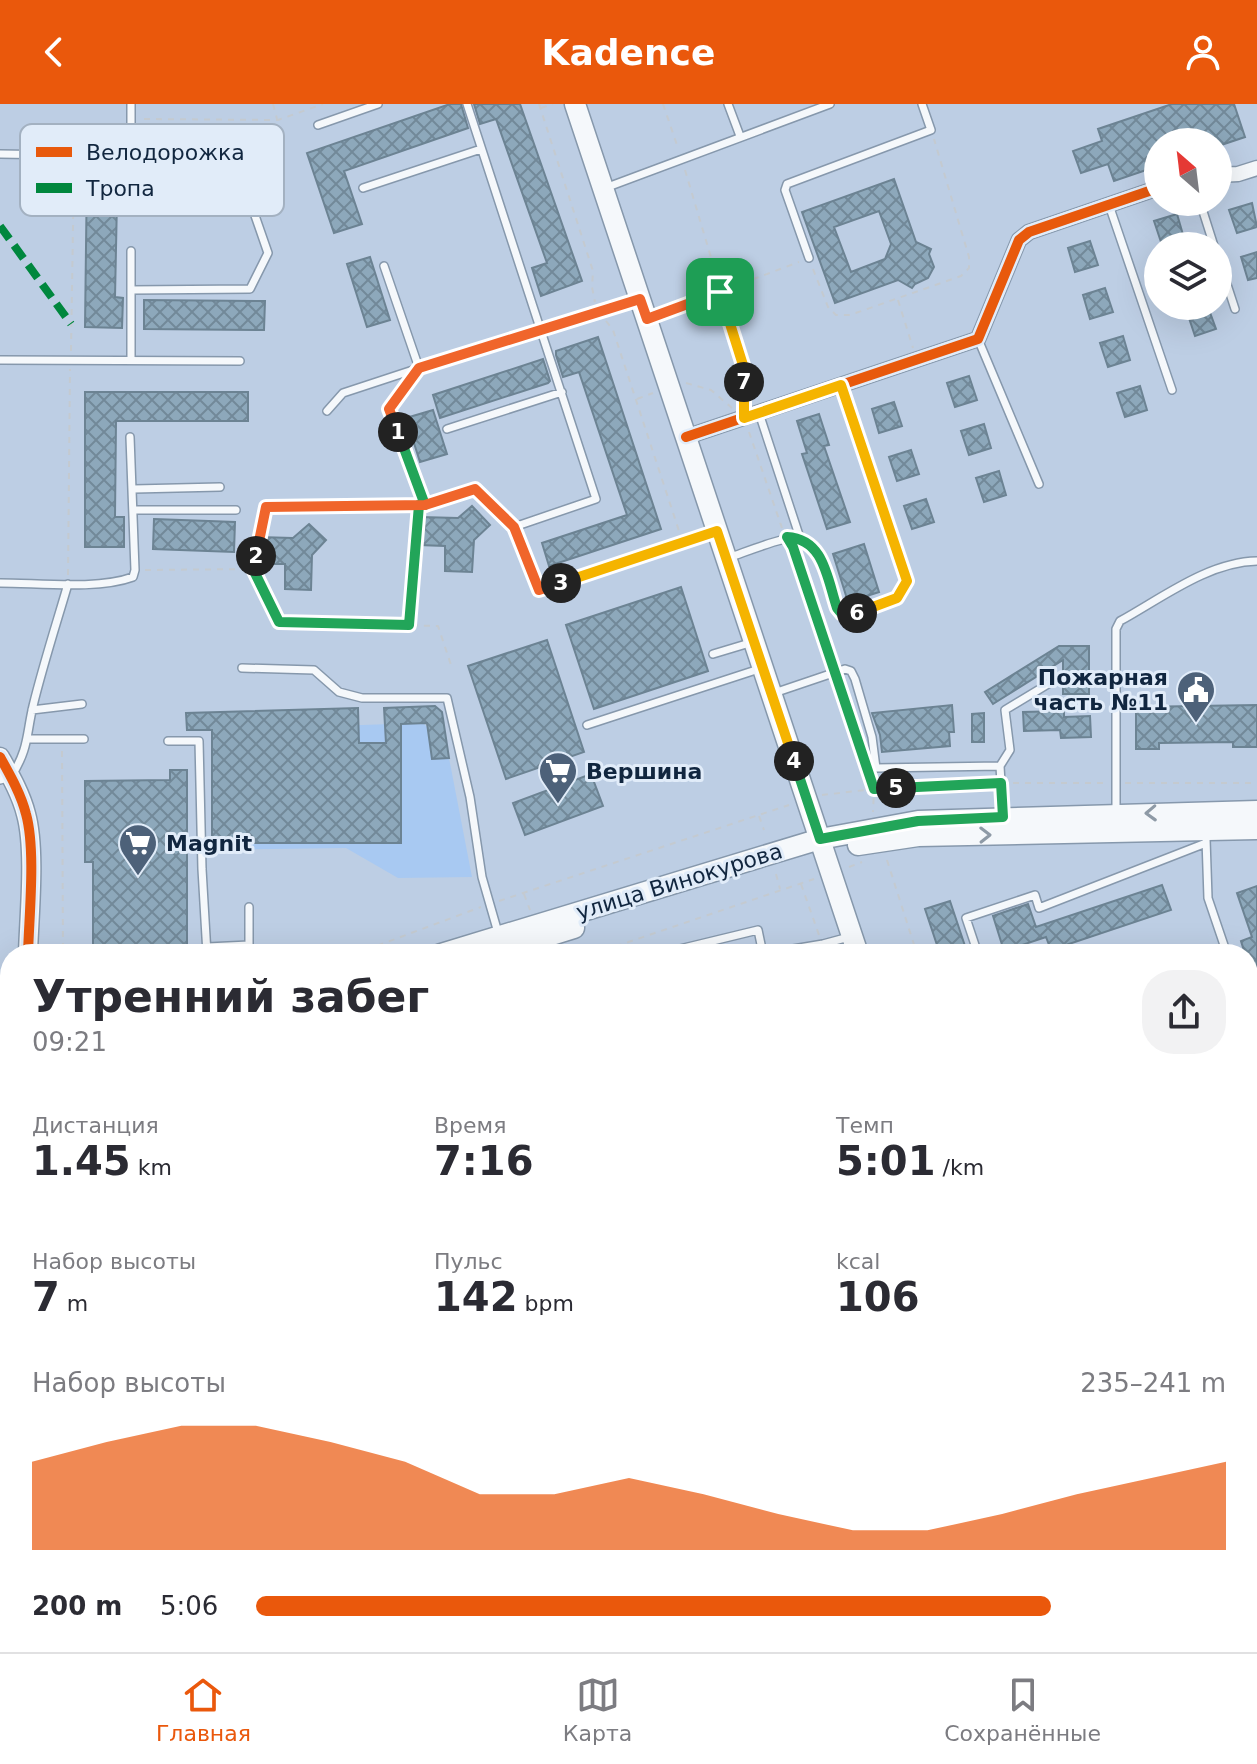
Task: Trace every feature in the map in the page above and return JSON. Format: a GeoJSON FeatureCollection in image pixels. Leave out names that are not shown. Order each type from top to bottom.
{"type":"FeatureCollection","features":[{"type":"Feature","properties":{"kind":"main road"},"geometry":{"type":"LineString","coordinates":[[575,104],[856,944]]}},
{"type":"Feature","properties":{"kind":"main road","name":"улица Винокурова"},"geometry":{"type":"LineString","coordinates":[[507,944],[822,845],[918,821],[1116,814],[1205,828],[1257,811]]}},
{"type":"Feature","properties":{"kind":"main road","name":"улица Винокурова"},"geometry":{"type":"LineString","coordinates":[[822,845],[918,836],[1257,829]]}},
{"type":"Feature","properties":{"kind":"street"},"geometry":{"type":"LineString","coordinates":[[1232,174],[1257,168]]}},
{"type":"Feature","properties":{"kind":"street"},"geometry":{"type":"LineString","coordinates":[[686,437],[978,339],[1019,240],[1029,232],[1144,193]]}},
{"type":"Feature","properties":{"kind":"street"},"geometry":{"type":"LineString","coordinates":[[0,757],[6,779],[27,818],[30,842],[28,944]]}},
{"type":"Feature","properties":{"kind":"lane"},"geometry":{"type":"LineString","coordinates":[[131,104],[131,124]]}},
{"type":"Feature","properties":{"kind":"lane"},"geometry":{"type":"LineString","coordinates":[[318,125],[378,104]]}},
{"type":"Feature","properties":{"kind":"lane"},"geometry":{"type":"LineString","coordinates":[[467,104],[596,499],[514,527]]}},
{"type":"Feature","properties":{"kind":"lane"},"geometry":{"type":"LineString","coordinates":[[728,104],[740,136]]}},
{"type":"Feature","properties":{"kind":"lane"},"geometry":{"type":"LineString","coordinates":[[603,189],[830,104]]}},
{"type":"Feature","properties":{"kind":"lane"},"geometry":{"type":"LineString","coordinates":[[809,258],[785,190],[787,184],[931,130],[922,104]]}},
{"type":"Feature","properties":{"kind":"lane"},"geometry":{"type":"LineString","coordinates":[[363,188],[481,149]]}},
{"type":"Feature","properties":{"kind":"lane"},"geometry":{"type":"LineString","coordinates":[[0,154],[20,154]]}},
{"type":"Feature","properties":{"kind":"lane"},"geometry":{"type":"LineString","coordinates":[[1109,205],[1172,390]]}},
{"type":"Feature","properties":{"kind":"lane"},"geometry":{"type":"LineString","coordinates":[[131,290],[250,289],[268,253],[255,216]]}},
{"type":"Feature","properties":{"kind":"lane"},"geometry":{"type":"LineString","coordinates":[[131,251],[131,360]]}},
{"type":"Feature","properties":{"kind":"lane"},"geometry":{"type":"LineString","coordinates":[[384,266],[419,368]]}},
{"type":"Feature","properties":{"kind":"lane"},"geometry":{"type":"LineString","coordinates":[[327,411],[343,393],[540,328],[640,299]]}},
{"type":"Feature","properties":{"kind":"lane"},"geometry":{"type":"LineString","coordinates":[[1232,300],[1235,309]]}},
{"type":"Feature","properties":{"kind":"lane"},"geometry":{"type":"LineString","coordinates":[[978,339],[1039,484]]}},
{"type":"Feature","properties":{"kind":"lane"},"geometry":{"type":"LineString","coordinates":[[0,360],[240,361]]}},
{"type":"Feature","properties":{"kind":"lane"},"geometry":{"type":"LineString","coordinates":[[419,368],[389,409],[422,505]]}},
{"type":"Feature","properties":{"kind":"lane"},"geometry":{"type":"LineString","coordinates":[[726,558],[787,537],[800,538],[818,552],[837,608],[842,614],[852,614],[886,603],[897,598],[904,589],[907,581],[903,565],[841,385]]}},
{"type":"Feature","properties":{"kind":"lane"},"geometry":{"type":"LineString","coordinates":[[447,429],[562,392]]}},
{"type":"Feature","properties":{"kind":"lane"},"geometry":{"type":"LineString","coordinates":[[759,413],[800,538]]}},
{"type":"Feature","properties":{"kind":"lane"},"geometry":{"type":"LineString","coordinates":[[0,583],[68,584],[122,581],[133,577],[134,489],[130,437]]}},
{"type":"Feature","properties":{"kind":"lane"},"geometry":{"type":"LineString","coordinates":[[134,489],[220,487]]}},
{"type":"Feature","properties":{"kind":"lane"},"geometry":{"type":"LineString","coordinates":[[266,507],[422,505],[475,489],[514,527],[539,590],[717,531]]}},
{"type":"Feature","properties":{"kind":"lane"},"geometry":{"type":"LineString","coordinates":[[134,510],[236,510]]}},
{"type":"Feature","properties":{"kind":"lane"},"geometry":{"type":"LineString","coordinates":[[1116,814],[1116,629],[1120,621],[1213,570],[1257,561]]}},
{"type":"Feature","properties":{"kind":"lane"},"geometry":{"type":"LineString","coordinates":[[6,779],[21,762],[29,739],[32,710],[68,584]]}},
{"type":"Feature","properties":{"kind":"lane"},"geometry":{"type":"LineString","coordinates":[[713,654],[754,642]]}},
{"type":"Feature","properties":{"kind":"lane"},"geometry":{"type":"LineString","coordinates":[[242,668],[314,670],[339,692],[362,698],[447,698],[470,797],[476,848],[496,944]]}},
{"type":"Feature","properties":{"kind":"lane"},"geometry":{"type":"LineString","coordinates":[[587,725],[763,668]]}},
{"type":"Feature","properties":{"kind":"lane"},"geometry":{"type":"LineString","coordinates":[[772,694],[845,669],[851,671],[855,679],[872,737],[876,768],[1000,766]]}},
{"type":"Feature","properties":{"kind":"lane"},"geometry":{"type":"LineString","coordinates":[[1003,817],[1000,766],[1010,750],[1005,710],[1053,681]]}},
{"type":"Feature","properties":{"kind":"lane"},"geometry":{"type":"LineString","coordinates":[[32,710],[82,704]]}},
{"type":"Feature","properties":{"kind":"lane"},"geometry":{"type":"LineString","coordinates":[[29,739],[84,739]]}},
{"type":"Feature","properties":{"kind":"lane"},"geometry":{"type":"LineString","coordinates":[[168,741],[199,741],[207,944]]}},
{"type":"Feature","properties":{"kind":"lane"},"geometry":{"type":"LineString","coordinates":[[975,944],[966,918],[1035,895],[1039,908],[1205,828],[1208,898],[1224,944]]}},
{"type":"Feature","properties":{"kind":"lane"},"geometry":{"type":"LineString","coordinates":[[249,907],[249,944]]}},
{"type":"Feature","properties":{"kind":"lane"},"geometry":{"type":"LineString","coordinates":[[700,944],[758,930],[761,944]]}},
{"type":"Feature","properties":{"kind":"path"},"geometry":{"type":"LineString","coordinates":[[273,104],[278,120]]}},
{"type":"Feature","properties":{"kind":"path"},"geometry":{"type":"LineString","coordinates":[[131,119],[278,120],[323,104]]}},
{"type":"Feature","properties":{"kind":"path"},"geometry":{"type":"LineString","coordinates":[[553,104],[540,106],[593,271],[592,287],[598,311],[613,330],[683,542]]}},
{"type":"Feature","properties":{"kind":"path"},"geometry":{"type":"LineString","coordinates":[[663,104],[743,365],[744,418],[793,547],[865,762]]}},
{"type":"Feature","properties":{"kind":"path"},"geometry":{"type":"LineString","coordinates":[[647,319],[809,258],[828,307],[836,315],[850,315],[961,276],[969,268],[969,257],[931,130]]}},
{"type":"Feature","properties":{"kind":"path"},"geometry":{"type":"LineString","coordinates":[[897,299],[916,360]]}},
{"type":"Feature","properties":{"kind":"path"},"geometry":{"type":"LineString","coordinates":[[636,400],[682,382],[711,390],[744,418]]}},
{"type":"Feature","properties":{"kind":"path"},"geometry":{"type":"LineString","coordinates":[[409,625],[422,505]]}},
{"type":"Feature","properties":{"kind":"path"},"geometry":{"type":"LineString","coordinates":[[266,507],[253,569],[279,622],[438,626],[452,668]]}},
{"type":"Feature","properties":{"kind":"path"},"geometry":{"type":"LineString","coordinates":[[135,570],[253,569]]}},
{"type":"Feature","properties":{"kind":"path"},"geometry":{"type":"LineString","coordinates":[[62,739],[63,944]]}},
{"type":"Feature","properties":{"kind":"path"},"geometry":{"type":"LineString","coordinates":[[869,775],[874,789],[873,814]]}},
{"type":"Feature","properties":{"kind":"path"},"geometry":{"type":"LineString","coordinates":[[820,795],[874,789],[1001,783],[1257,783]]}},
{"type":"Feature","properties":{"kind":"path"},"geometry":{"type":"LineString","coordinates":[[382,944],[489,904],[796,803]]}},
{"type":"Feature","properties":{"kind":"path"},"geometry":{"type":"LineString","coordinates":[[759,815],[764,830]]}},
{"type":"Feature","properties":{"kind":"path"},"geometry":{"type":"LineString","coordinates":[[886,854],[914,944]]}},
{"type":"Feature","properties":{"kind":"path"},"geometry":{"type":"LineString","coordinates":[[776,874],[781,890]]}},
{"type":"Feature","properties":{"kind":"path"},"geometry":{"type":"LineString","coordinates":[[622,944],[819,877]]}},
{"type":"Feature","properties":{"kind":"path"},"geometry":{"type":"LineString","coordinates":[[801,883],[823,944]]}},
{"type":"Feature","properties":{"kind":"path"},"geometry":{"type":"LineString","coordinates":[[524,893],[530,910]]}},
{"type":"Feature","properties":{"kind":"shaded area"},"geometry":{"type":"Polygon","coordinates":[[[423,723],[427,727],[432,759],[449,758],[472,877],[398,878],[346,848],[212,850],[211,730],[423,723]]]}},
{"type":"Feature","properties":{"kind":"building"},"geometry":{"type":"Polygon","coordinates":[[[450,104],[461,104],[468,128],[344,171],[362,224],[334,233],[307,153],[450,104]]]}},
{"type":"Feature","properties":{"kind":"building"},"geometry":{"type":"Polygon","coordinates":[[[474,104],[520,104],[582,281],[541,296],[532,268],[547,263],[496,119],[480,124],[474,104]]]}},
{"type":"Feature","properties":{"kind":"building"},"geometry":{"type":"Polygon","coordinates":[[[1172,104],[1234,104],[1245,137],[1232,141],[1232,128],[1144,128],[1144,171],[1114,181],[1108,164],[1081,173],[1073,151],[1102,141],[1098,129],[1172,104]]]}},
{"type":"Feature","properties":{"kind":"building"},"geometry":{"type":"Polygon","coordinates":[[[894,179],[916,242],[931,249],[929,254],[934,267],[928,278],[912,288],[898,280],[835,303],[802,212],[894,179]],[[879,211],[834,227],[851,272],[885,259],[891,244],[879,211]]]}},
{"type":"Feature","properties":{"kind":"building"},"geometry":{"type":"Polygon","coordinates":[[[1252,203],[1257,227],[1237,233],[1232,209],[1252,203]]]}},
{"type":"Feature","properties":{"kind":"building"},"geometry":{"type":"Polygon","coordinates":[[[86,216],[117,216],[115,297],[123,298],[122,328],[85,327],[86,216]]]}},
{"type":"Feature","properties":{"kind":"building"},"geometry":{"type":"Polygon","coordinates":[[[1178,216],[1182,232],[1158,232],[1154,221],[1178,216]]]}},
{"type":"Feature","properties":{"kind":"building"},"geometry":{"type":"Polygon","coordinates":[[[1090,241],[1098,265],[1075,272],[1068,248],[1090,241]]]}},
{"type":"Feature","properties":{"kind":"building"},"geometry":{"type":"Polygon","coordinates":[[[1257,252],[1257,278],[1248,280],[1241,257],[1257,252]]]}},
{"type":"Feature","properties":{"kind":"building"},"geometry":{"type":"Polygon","coordinates":[[[370,257],[390,320],[367,327],[347,264],[370,257]]]}},
{"type":"Feature","properties":{"kind":"building"},"geometry":{"type":"Polygon","coordinates":[[[1105,288],[1113,312],[1090,319],[1083,295],[1105,288]]]}},
{"type":"Feature","properties":{"kind":"building"},"geometry":{"type":"Polygon","coordinates":[[[144,300],[265,301],[264,330],[144,329],[144,300]]]}},
{"type":"Feature","properties":{"kind":"building"},"geometry":{"type":"Polygon","coordinates":[[[1190,320],[1213,320],[1216,329],[1195,336],[1190,320]]]}},
{"type":"Feature","properties":{"kind":"building"},"geometry":{"type":"Polygon","coordinates":[[[1123,336],[1130,360],[1108,367],[1100,343],[1123,336]]]}},
{"type":"Feature","properties":{"kind":"building"},"geometry":{"type":"Polygon","coordinates":[[[598,337],[661,529],[549,566],[542,543],[627,515],[579,372],[563,377],[556,355],[556,351],[598,337]]]}},
{"type":"Feature","properties":{"kind":"building"},"geometry":{"type":"Polygon","coordinates":[[[543,359],[548,383],[440,418],[433,395],[543,359]]]}},
{"type":"Feature","properties":{"kind":"building"},"geometry":{"type":"Polygon","coordinates":[[[969,376],[977,400],[955,407],[947,383],[969,376]]]}},
{"type":"Feature","properties":{"kind":"building"},"geometry":{"type":"Polygon","coordinates":[[[1140,386],[1147,410],[1125,417],[1117,393],[1140,386]]]}},
{"type":"Feature","properties":{"kind":"building"},"geometry":{"type":"Polygon","coordinates":[[[85,392],[248,392],[248,421],[116,421],[115,517],[124,517],[124,547],[85,547],[85,392]]]}},
{"type":"Feature","properties":{"kind":"building"},"geometry":{"type":"Polygon","coordinates":[[[894,402],[902,426],[879,433],[872,409],[894,402]]]}},
{"type":"Feature","properties":{"kind":"building"},"geometry":{"type":"Polygon","coordinates":[[[433,410],[447,454],[420,462],[406,418],[433,410]]]}},
{"type":"Feature","properties":{"kind":"building"},"geometry":{"type":"Polygon","coordinates":[[[819,414],[829,445],[824,446],[850,522],[827,529],[802,454],[807,453],[797,421],[819,414]]]}},
{"type":"Feature","properties":{"kind":"building"},"geometry":{"type":"Polygon","coordinates":[[[984,424],[991,448],[969,455],[961,431],[984,424]]]}},
{"type":"Feature","properties":{"kind":"building"},"geometry":{"type":"Polygon","coordinates":[[[911,450],[919,474],[897,481],[889,457],[911,450]]]}},
{"type":"Feature","properties":{"kind":"building"},"geometry":{"type":"Polygon","coordinates":[[[999,471],[1006,495],[984,502],[976,478],[999,471]]]}},
{"type":"Feature","properties":{"kind":"building"},"geometry":{"type":"Polygon","coordinates":[[[926,499],[934,522],[912,529],[904,506],[926,499]]]}},
{"type":"Feature","properties":{"kind":"building"},"geometry":{"type":"Polygon","coordinates":[[[472,506],[490,525],[474,540],[472,572],[445,571],[445,546],[419,545],[421,517],[458,518],[472,506]]]}},
{"type":"Feature","properties":{"kind":"building"},"geometry":{"type":"Polygon","coordinates":[[[154,519],[235,522],[234,552],[153,549],[154,519]]]}},
{"type":"Feature","properties":{"kind":"building"},"geometry":{"type":"Polygon","coordinates":[[[309,524],[326,540],[312,555],[311,590],[285,589],[285,564],[260,564],[259,537],[293,538],[309,524]]]}},
{"type":"Feature","properties":{"kind":"building"},"geometry":{"type":"Polygon","coordinates":[[[864,544],[879,592],[848,602],[833,554],[864,544]]]}},
{"type":"Feature","properties":{"kind":"building"},"geometry":{"type":"Polygon","coordinates":[[[681,587],[708,671],[594,709],[566,625],[681,587]]]}},
{"type":"Feature","properties":{"kind":"building"},"geometry":{"type":"Polygon","coordinates":[[[547,640],[584,752],[506,779],[468,666],[547,640]]]}},
{"type":"Feature","properties":{"kind":"building"},"geometry":{"type":"Polygon","coordinates":[[[1059,646],[1089,646],[1089,694],[1063,694],[1063,660],[993,704],[985,692],[1059,646]]]}},
{"type":"Feature","properties":{"kind":"building"},"geometry":{"type":"Polygon","coordinates":[[[952,705],[954,732],[949,732],[950,746],[882,752],[872,713],[952,705]]]}},
{"type":"Feature","properties":{"kind":"building"},"geometry":{"type":"Polygon","coordinates":[[[1257,705],[1257,747],[1233,747],[1233,742],[1159,743],[1159,749],[1136,749],[1136,707],[1257,705]]]}},
{"type":"Feature","properties":{"kind":"building"},"geometry":{"type":"Polygon","coordinates":[[[435,706],[442,712],[449,758],[432,759],[427,723],[401,724],[401,843],[212,843],[212,730],[187,730],[186,713],[358,708],[359,743],[386,743],[384,708],[435,706]]]}},
{"type":"Feature","properties":{"kind":"building"},"geometry":{"type":"Polygon","coordinates":[[[1064,711],[1064,717],[1090,716],[1091,737],[1061,738],[1060,730],[1024,731],[1023,712],[1064,711]]]}},
{"type":"Feature","properties":{"kind":"building"},"geometry":{"type":"Polygon","coordinates":[[[984,713],[984,742],[972,742],[972,714],[984,713]]]}},
{"type":"Feature","properties":{"kind":"building"},"geometry":{"type":"Polygon","coordinates":[[[170,770],[187,770],[187,944],[93,944],[93,862],[85,862],[85,781],[170,780],[170,770]]]}},
{"type":"Feature","properties":{"kind":"building","name":"Вершина"},"geometry":{"type":"Polygon","coordinates":[[[591,774],[603,806],[525,835],[513,803],[591,774]]]}},
{"type":"Feature","properties":{"kind":"building"},"geometry":{"type":"Polygon","coordinates":[[[1162,885],[1171,910],[1069,944],[1049,944],[1046,937],[1025,944],[1002,944],[993,916],[1028,904],[1036,927],[1162,885]]]}},
{"type":"Feature","properties":{"kind":"building"},"geometry":{"type":"Polygon","coordinates":[[[1257,886],[1257,944],[1242,944],[1241,941],[1252,937],[1237,893],[1257,886]]]}},
{"type":"Feature","properties":{"kind":"building"},"geometry":{"type":"Polygon","coordinates":[[[950,901],[964,944],[937,944],[925,909],[950,901]]]}},
{"type":"Feature","properties":{"kind":"marked path"},"geometry":{"type":"LineString","coordinates":[[0,226],[71,324]]}},
{"type":"Feature","properties":{"kind":"cycle path"},"geometry":{"type":"LineString","coordinates":[[686,437],[978,339],[1019,240],[1029,232],[1144,193]]}},
{"type":"Feature","properties":{"kind":"cycle path"},"geometry":{"type":"LineString","coordinates":[[0,757],[21,799],[29,829],[28,944]]}},
{"type":"Feature","properties":{"kind":"place","name":"Пожарная часть №11"},"geometry":{"type":"Point","coordinates":[1196,724]}},
{"type":"Feature","properties":{"kind":"place","name":"Вершина"},"geometry":{"type":"Point","coordinates":[558,805]}},
{"type":"Feature","properties":{"kind":"place","name":"Magnit"},"geometry":{"type":"Point","coordinates":[138,877]}},
{"type":"Feature","properties":{"kind":"route"},"geometry":{"type":"LineString","coordinates":[[720,292],[647,319],[640,299],[419,368],[389,409],[425,505],[419,505],[409,625],[279,622],[253,569],[266,507],[419,505],[425,505],[475,489],[514,527],[539,590],[717,531],[820,839],[918,821],[1003,817],[1001,783],[874,789],[793,547],[787,537],[800,538],[818,552],[837,608],[842,614],[852,614],[897,598],[907,581],[903,565],[841,385],[744,418],[743,365],[720,292]]}}]}
